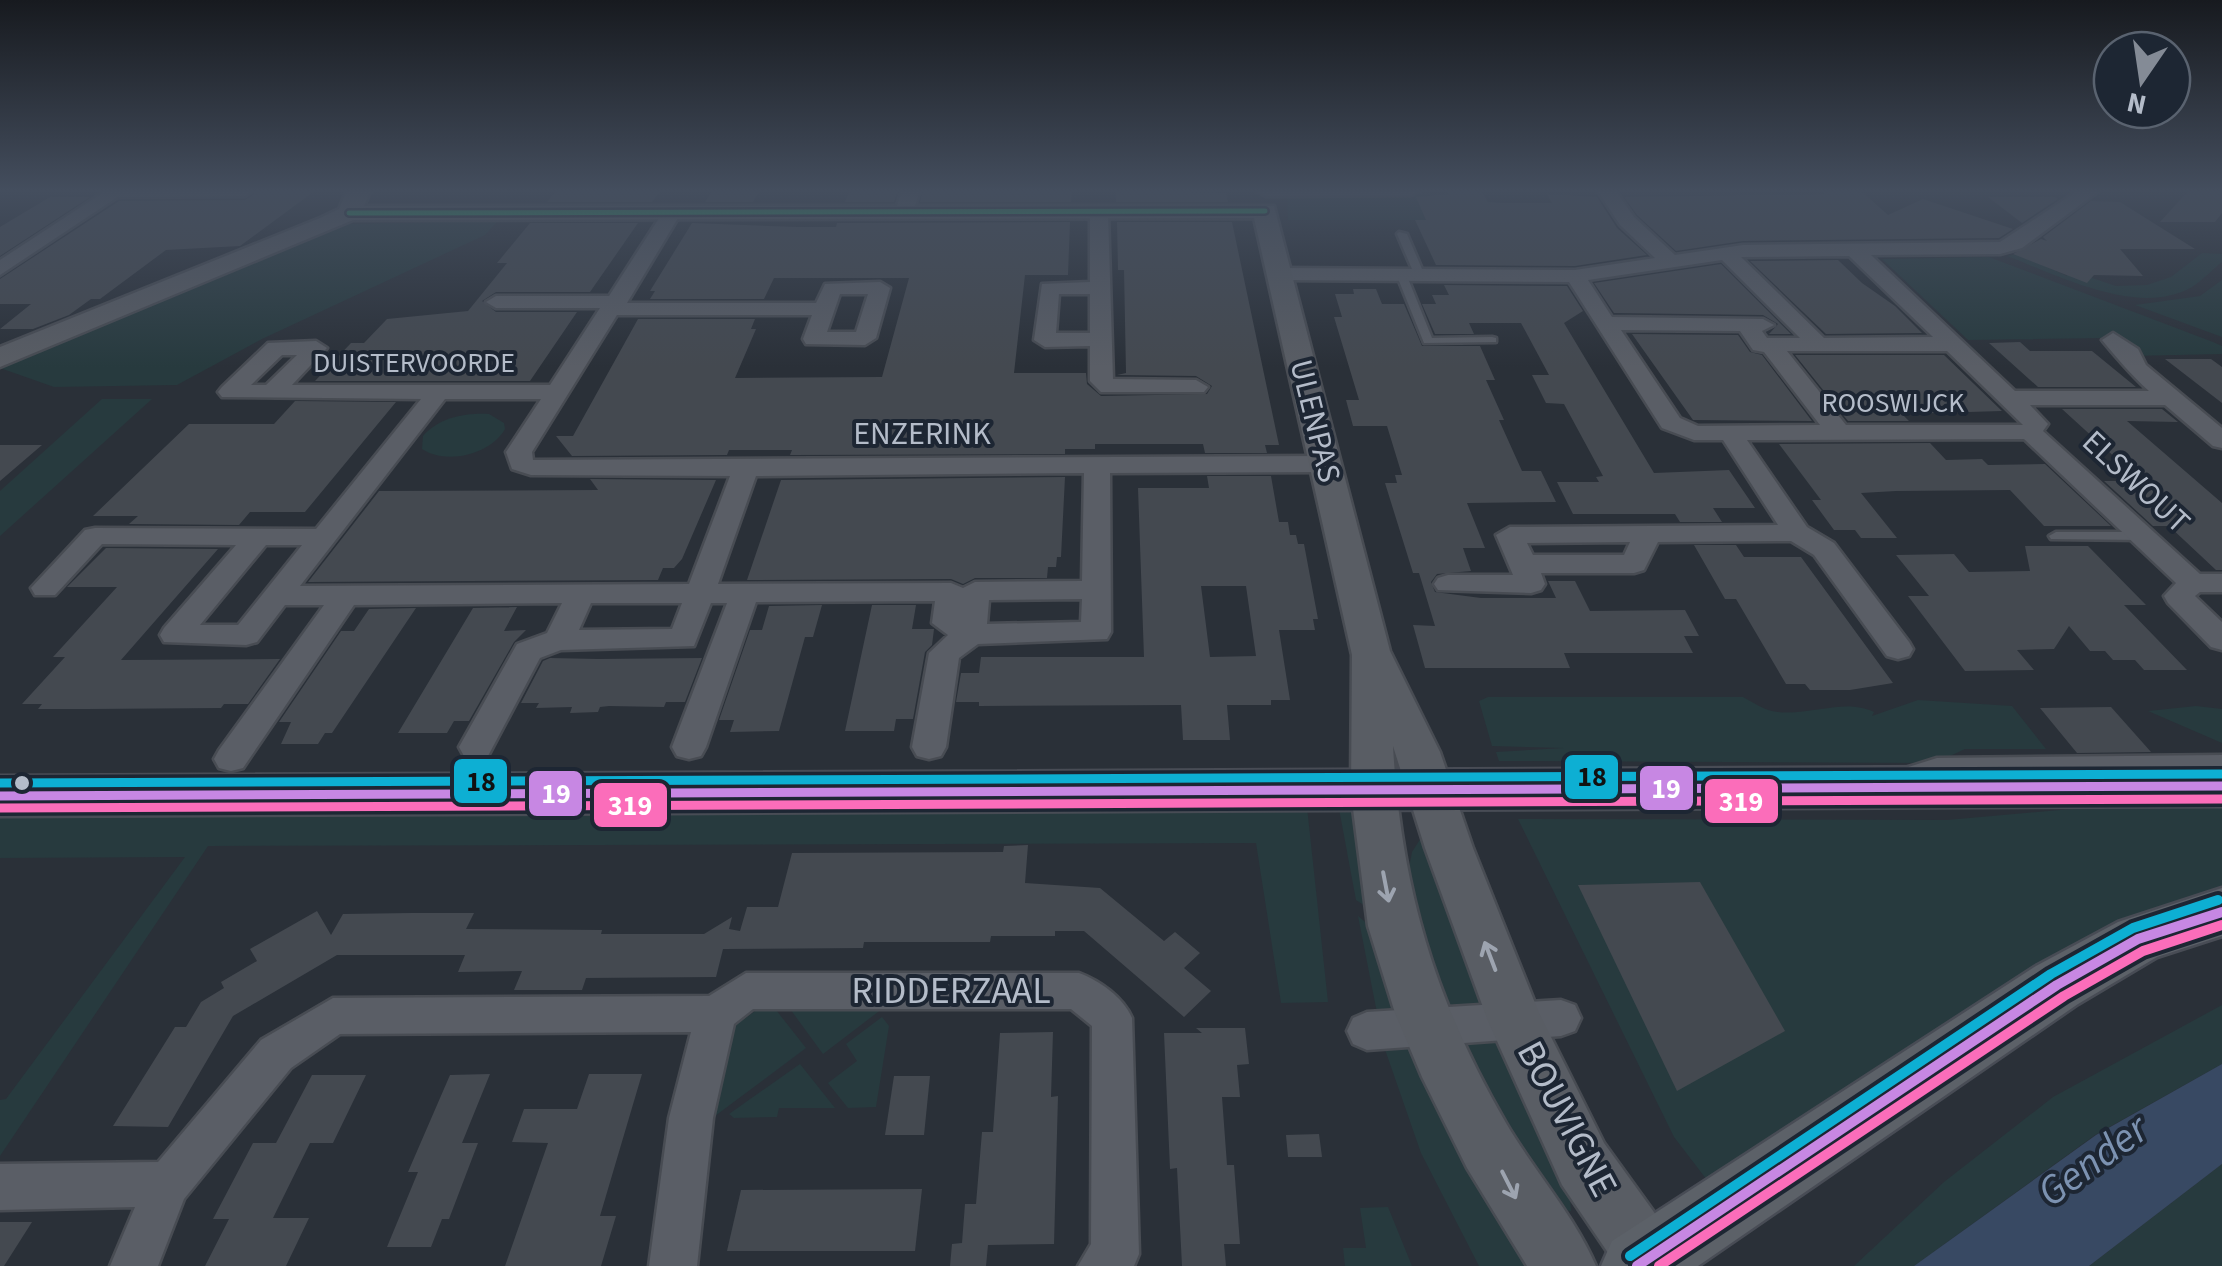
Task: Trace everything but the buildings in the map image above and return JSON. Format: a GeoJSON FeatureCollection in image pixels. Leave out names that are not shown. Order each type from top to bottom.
{"type":"FeatureCollection","features":[{"type":"Feature","properties":{"kind":"main road"},"geometry":{"type":"LineString","coordinates":[[0,796],[2222,786]]}},
{"type":"Feature","properties":{"kind":"main road"},"geometry":{"type":"LineString","coordinates":[[1647,1263],[2057,985],[2138,940],[2222,912]]}},
{"type":"Feature","properties":{"kind":"street"},"geometry":{"type":"LineString","coordinates":[[0,269],[30,249]]}},
{"type":"Feature","properties":{"kind":"street"},"geometry":{"type":"LineString","coordinates":[[0,358],[247,249]]}},
{"type":"Feature","properties":{"kind":"street"},"geometry":{"type":"LineString","coordinates":[[558,392],[650,249]]}},
{"type":"Feature","properties":{"kind":"street"},"geometry":{"type":"LineString","coordinates":[[1100,249],[1102,381],[1109,387],[1196,386]]}},
{"type":"Feature","properties":{"kind":"street","name":"ULENPAS"},"geometry":{"type":"LineString","coordinates":[[1275,249],[1370,651],[1418,752],[1430,790]]}},
{"type":"Feature","properties":{"kind":"street"},"geometry":{"type":"LineString","coordinates":[[1657,249],[1670,262]]}},
{"type":"Feature","properties":{"kind":"street"},"geometry":{"type":"LineString","coordinates":[[1280,274],[1575,276],[1726,253],[1921,249]]}},
{"type":"Feature","properties":{"kind":"street","name":"ROOSWIJCK"},"geometry":{"type":"LineString","coordinates":[[1575,276],[1672,423],[1694,434],[2030,432],[2036,424],[1854,250]]}},
{"type":"Feature","properties":{"kind":"street"},"geometry":{"type":"LineString","coordinates":[[1726,253],[1796,326]]}},
{"type":"Feature","properties":{"kind":"street"},"geometry":{"type":"LineString","coordinates":[[1100,288],[1048,288],[1045,340],[1101,339]]}},
{"type":"Feature","properties":{"kind":"street"},"geometry":{"type":"LineString","coordinates":[[496,302],[824,310]]}},
{"type":"Feature","properties":{"kind":"street"},"geometry":{"type":"LineString","coordinates":[[1606,322],[1801,326],[1820,346]]}},
{"type":"Feature","properties":{"kind":"street"},"geometry":{"type":"LineString","coordinates":[[1746,325],[1761,345],[1953,344]]}},
{"type":"Feature","properties":{"kind":"street"},"geometry":{"type":"LineString","coordinates":[[2113,340],[2130,354],[2136,368],[2222,441]]}},
{"type":"Feature","properties":{"kind":"street"},"geometry":{"type":"LineString","coordinates":[[1770,345],[1839,433]]}},
{"type":"Feature","properties":{"kind":"street","name":"ENZERINK"},"geometry":{"type":"LineString","coordinates":[[558,392],[518,452],[521,464],[540,470],[1326,464]]}},
{"type":"Feature","properties":{"kind":"street","name":"DUISTERVOORDE"},"geometry":{"type":"LineString","coordinates":[[271,393],[558,392]]}},
{"type":"Feature","properties":{"kind":"street"},"geometry":{"type":"LineString","coordinates":[[258,537],[175,635],[246,635],[438,393]]}},
{"type":"Feature","properties":{"kind":"street"},"geometry":{"type":"LineString","coordinates":[[2010,398],[2173,398]]}},
{"type":"Feature","properties":{"kind":"street","name":"ELSWOUT"},"geometry":{"type":"LineString","coordinates":[[2030,432],[2142,536],[2208,583]]}},
{"type":"Feature","properties":{"kind":"street"},"geometry":{"type":"LineString","coordinates":[[1730,434],[1797,533],[1824,549],[1898,649]]}},
{"type":"Feature","properties":{"kind":"street"},"geometry":{"type":"LineString","coordinates":[[277,596],[951,592],[947,623],[971,634],[1096,632],[1097,465]]}},
{"type":"Feature","properties":{"kind":"street"},"geometry":{"type":"LineString","coordinates":[[476,747],[528,650],[560,640],[683,640],[746,468]]}},
{"type":"Feature","properties":{"kind":"street"},"geometry":{"type":"LineString","coordinates":[[1448,584],[1531,584],[1523,564],[1634,564],[1648,534],[1797,533]]}},
{"type":"Feature","properties":{"kind":"street"},"geometry":{"type":"LineString","coordinates":[[45,588],[95,536],[323,537]]}},
{"type":"Feature","properties":{"kind":"street","name":"ELSWOUT"},"geometry":{"type":"LineString","coordinates":[[2208,583],[2178,596],[2222,640]]}},
{"type":"Feature","properties":{"kind":"street"},"geometry":{"type":"LineString","coordinates":[[971,634],[975,592],[1096,590]]}},
{"type":"Feature","properties":{"kind":"street"},"geometry":{"type":"LineString","coordinates":[[689,747],[745,593]]}},
{"type":"Feature","properties":{"kind":"street"},"geometry":{"type":"LineString","coordinates":[[560,640],[581,594]]}},
{"type":"Feature","properties":{"kind":"street"},"geometry":{"type":"LineString","coordinates":[[232,758],[346,595]]}},
{"type":"Feature","properties":{"kind":"street"},"geometry":{"type":"LineString","coordinates":[[929,747],[944,652],[971,634]]}},
{"type":"Feature","properties":{"kind":"street","name":"ULENPAS"},"geometry":{"type":"LineString","coordinates":[[1370,651],[1369,726],[1374,790]]}},
{"type":"Feature","properties":{"kind":"street"},"geometry":{"type":"LineString","coordinates":[[1374,790],[1382,871],[1394,930],[1428,1028],[1518,1202],[1564,1266]]}},
{"type":"Feature","properties":{"kind":"street","name":"BOUVIGNE"},"geometry":{"type":"LineString","coordinates":[[1430,790],[1538,1020],[1583,1164],[1647,1263]]}},
{"type":"Feature","properties":{"kind":"street","name":"RIDDERZAAL"},"geometry":{"type":"LineString","coordinates":[[134,1266],[168,1184],[276,1054],[333,1016],[716,1014],[746,991],[1079,990],[1112,1018],[1115,1254],[1102,1266]]}},
{"type":"Feature","properties":{"kind":"street"},"geometry":{"type":"LineString","coordinates":[[673,1266],[691,1118],[716,1014]]}},
{"type":"Feature","properties":{"kind":"street","name":"BOUVIGNE"},"geometry":{"type":"LineString","coordinates":[[1368,1032],[1538,1020]]}},
{"type":"Feature","properties":{"kind":"street"},"geometry":{"type":"LineString","coordinates":[[0,1187],[168,1184]]}},
{"type":"Feature","properties":{"kind":"lane"},"geometry":{"type":"LineString","coordinates":[[1405,249],[1428,340],[1492,340]]}},
{"type":"Feature","properties":{"kind":"lane"},"geometry":{"type":"LineString","coordinates":[[2056,536],[2142,536]]}},
{"type":"Feature","properties":{"kind":"lane"},"geometry":{"type":"LineString","coordinates":[[1877,785],[1938,764],[2222,761]]}},
{"type":"Feature","properties":{"kind":"green space"},"geometry":{"type":"Polygon","coordinates":[[[282,249],[455,249],[262,339],[177,385],[54,387],[0,368],[282,249]]]}},
{"type":"Feature","properties":{"kind":"green space"},"geometry":{"type":"Polygon","coordinates":[[[2202,253],[2222,254],[2222,262],[2192,287],[2148,298],[2098,290],[2007,256],[2017,254],[2067,276],[2066,269],[2116,286],[2147,285],[2171,277],[2202,253]]]}},
{"type":"Feature","properties":{"kind":"green space"},"geometry":{"type":"Polygon","coordinates":[[[1989,257],[2213,342],[2222,346],[2222,354],[2131,356],[2108,338],[1968,340],[1882,259],[1989,257]]]}},
{"type":"Feature","properties":{"kind":"green space"},"geometry":{"type":"Polygon","coordinates":[[[2222,280],[2222,337],[2135,305],[2200,296],[2222,280]]]}},
{"type":"Feature","properties":{"kind":"green space"},"geometry":{"type":"Polygon","coordinates":[[[102,399],[152,399],[0,536],[0,491],[102,399]]]}},
{"type":"Feature","properties":{"kind":"green space"},"geometry":{"type":"Polygon","coordinates":[[[489,414],[504,423],[505,429],[478,451],[455,457],[422,449],[423,436],[437,424],[462,416],[489,414]]]}},
{"type":"Feature","properties":{"kind":"green space"},"geometry":{"type":"Polygon","coordinates":[[[1488,697],[1743,697],[1772,711],[1850,706],[1874,712],[1872,716],[1918,700],[2012,706],[2046,749],[1965,749],[1935,763],[1499,761],[1496,752],[1564,748],[1492,746],[1479,701],[1488,697]]]}},
{"type":"Feature","properties":{"kind":"green space"},"geometry":{"type":"Polygon","coordinates":[[[2196,706],[2222,709],[2222,743],[2148,711],[2196,706]]]}},
{"type":"Feature","properties":{"kind":"green space"},"geometry":{"type":"Polygon","coordinates":[[[2222,801],[2222,890],[2039,969],[1885,1062],[1707,1180],[1674,1137],[1518,819],[1947,820],[2138,803],[2222,801]]]}},
{"type":"Feature","properties":{"kind":"green space"},"geometry":{"type":"Polygon","coordinates":[[[1307,807],[1328,1002],[1281,1003],[1256,843],[208,846],[0,1156],[0,1100],[6,1099],[185,857],[0,858],[0,812],[1307,807]]]}},
{"type":"Feature","properties":{"kind":"green space"},"geometry":{"type":"Polygon","coordinates":[[[1339,809],[1370,809],[1370,909],[1356,900],[1339,809]]]}},
{"type":"Feature","properties":{"kind":"green space"},"geometry":{"type":"Polygon","coordinates":[[[1421,838],[1428,844],[1488,1008],[1447,1010],[1406,883],[1412,852],[1421,838]]]}},
{"type":"Feature","properties":{"kind":"green space"},"geometry":{"type":"Polygon","coordinates":[[[1358,916],[1376,931],[1406,1022],[1379,1023],[1358,916]]]}},
{"type":"Feature","properties":{"kind":"green space"},"geometry":{"type":"Polygon","coordinates":[[[769,1001],[806,1048],[711,1119],[726,1032],[769,1001]]]}},
{"type":"Feature","properties":{"kind":"green space"},"geometry":{"type":"Polygon","coordinates":[[[785,1002],[891,1002],[823,1054],[785,1002]]]}},
{"type":"Feature","properties":{"kind":"green space"},"geometry":{"type":"Polygon","coordinates":[[[2222,1005],[2222,1064],[2095,1135],[1914,1266],[1854,1266],[1944,1182],[2053,1097],[2222,1005]]]}},
{"type":"Feature","properties":{"kind":"green space"},"geometry":{"type":"Polygon","coordinates":[[[882,1017],[889,1026],[876,1107],[848,1108],[828,1083],[857,1061],[846,1044],[882,1017]]]}},
{"type":"Feature","properties":{"kind":"green space"},"geometry":{"type":"Polygon","coordinates":[[[1415,1037],[1448,1124],[1526,1266],[1479,1266],[1421,1153],[1381,1038],[1415,1037]]]}},
{"type":"Feature","properties":{"kind":"green space"},"geometry":{"type":"Polygon","coordinates":[[[1505,1042],[1569,1187],[1571,1211],[1558,1210],[1456,1045],[1505,1042]]]}},
{"type":"Feature","properties":{"kind":"green space"},"geometry":{"type":"Polygon","coordinates":[[[800,1064],[835,1108],[779,1108],[777,1117],[734,1118],[729,1114],[800,1064]]]}},
{"type":"Feature","properties":{"kind":"green space"},"geometry":{"type":"Polygon","coordinates":[[[2222,1164],[2222,1266],[2089,1266],[2222,1164]]]}},
{"type":"Feature","properties":{"kind":"green space"},"geometry":{"type":"Polygon","coordinates":[[[1388,1207],[1412,1266],[1345,1266],[1343,1248],[1366,1248],[1360,1208],[1388,1207]]]}},
{"type":"Feature","properties":{"kind":"water","name":"Gender"},"geometry":{"type":"Polygon","coordinates":[[[2222,1064],[2222,1164],[2089,1266],[1914,1266],[2096,1135],[2222,1064]]]}},
{"type":"Feature","properties":{"kind":"transit line","name":"18"},"geometry":{"type":"LineString","coordinates":[[0,783],[2222,774]]}},
{"type":"Feature","properties":{"kind":"transit line","name":"19"},"geometry":{"type":"LineString","coordinates":[[0,796],[2222,786]]}},
{"type":"Feature","properties":{"kind":"transit line","name":"319"},"geometry":{"type":"LineString","coordinates":[[0,808],[2222,799]]}},
{"type":"Feature","properties":{"kind":"transit line","name":"18"},"geometry":{"type":"LineString","coordinates":[[1630,1256],[2051,974],[2133,928],[2218,900]]}},
{"type":"Feature","properties":{"kind":"transit line","name":"19"},"geometry":{"type":"LineString","coordinates":[[1637,1266],[2057,985],[2138,939],[2222,912]]}},
{"type":"Feature","properties":{"kind":"transit line","name":"319"},"geometry":{"type":"LineString","coordinates":[[1659,1266],[2064,996],[2143,951],[2222,925]]}}]}
